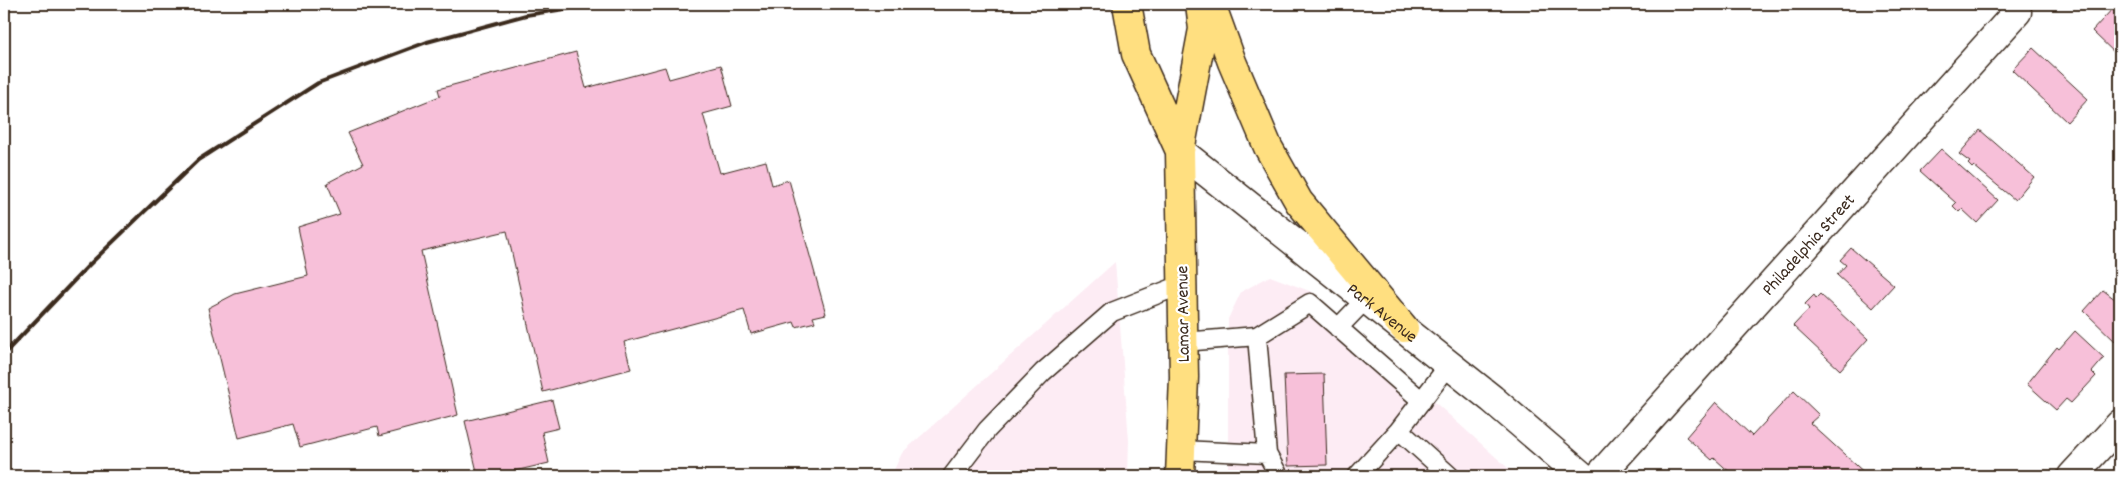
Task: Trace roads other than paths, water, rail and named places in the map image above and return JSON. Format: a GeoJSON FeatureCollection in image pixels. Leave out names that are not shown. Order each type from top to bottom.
{"type":"FeatureCollection","features":[{"type":"Feature","properties":{"kind":"main road","name":"Lamar Avenue"},"geometry":{"type":"LineString","coordinates":[[1127,4],[1136,54],[1180,151]]}},
{"type":"Feature","properties":{"kind":"main road","name":"Lamar Avenue"},"geometry":{"type":"LineString","coordinates":[[1180,476],[1184,377],[1180,151],[1203,29],[1200,4]]}},
{"type":"Feature","properties":{"kind":"main road"},"geometry":{"type":"LineString","coordinates":[[1211,4],[1232,62],[1268,147],[1299,202],[1404,328]]}},
{"type":"Feature","properties":{"kind":"street","name":"Philadelphia Street"},"geometry":{"type":"LineString","coordinates":[[1599,476],[2017,12]]}},
{"type":"Feature","properties":{"kind":"street","name":"Park Avenue"},"geometry":{"type":"LineString","coordinates":[[1180,151],[1492,399],[1582,476]]}},
{"type":"Feature","properties":{"kind":"street"},"geometry":{"type":"LineString","coordinates":[[2072,476],[2120,424]]}},
{"type":"Feature","properties":{"kind":"lane"},"geometry":{"type":"LineString","coordinates":[[952,476],[987,430],[1042,372],[1112,312],[1182,285]]}},
{"type":"Feature","properties":{"kind":"lane"},"geometry":{"type":"LineString","coordinates":[[1338,328],[1367,298]]}},
{"type":"Feature","properties":{"kind":"lane"},"geometry":{"type":"LineString","coordinates":[[1183,342],[1257,336],[1310,303],[1422,401]]}},
{"type":"Feature","properties":{"kind":"lane"},"geometry":{"type":"LineString","coordinates":[[1257,336],[1267,454],[1279,476]]}},
{"type":"Feature","properties":{"kind":"lane"},"geometry":{"type":"LineString","coordinates":[[1357,476],[1399,430],[1450,366]]}},
{"type":"Feature","properties":{"kind":"lane"},"geometry":{"type":"LineString","coordinates":[[1399,430],[1450,476]]}},
{"type":"Feature","properties":{"kind":"lane"},"geometry":{"type":"LineString","coordinates":[[1181,450],[1267,454]]}},
{"type":"Feature","properties":{"kind":"railway"},"geometry":{"type":"LineString","coordinates":[[288,4],[302,4]]}},
{"type":"Feature","properties":{"kind":"railway"},"geometry":{"type":"LineString","coordinates":[[4,354],[89,265],[198,160],[318,83],[427,42],[526,15],[597,4]]}}]}
